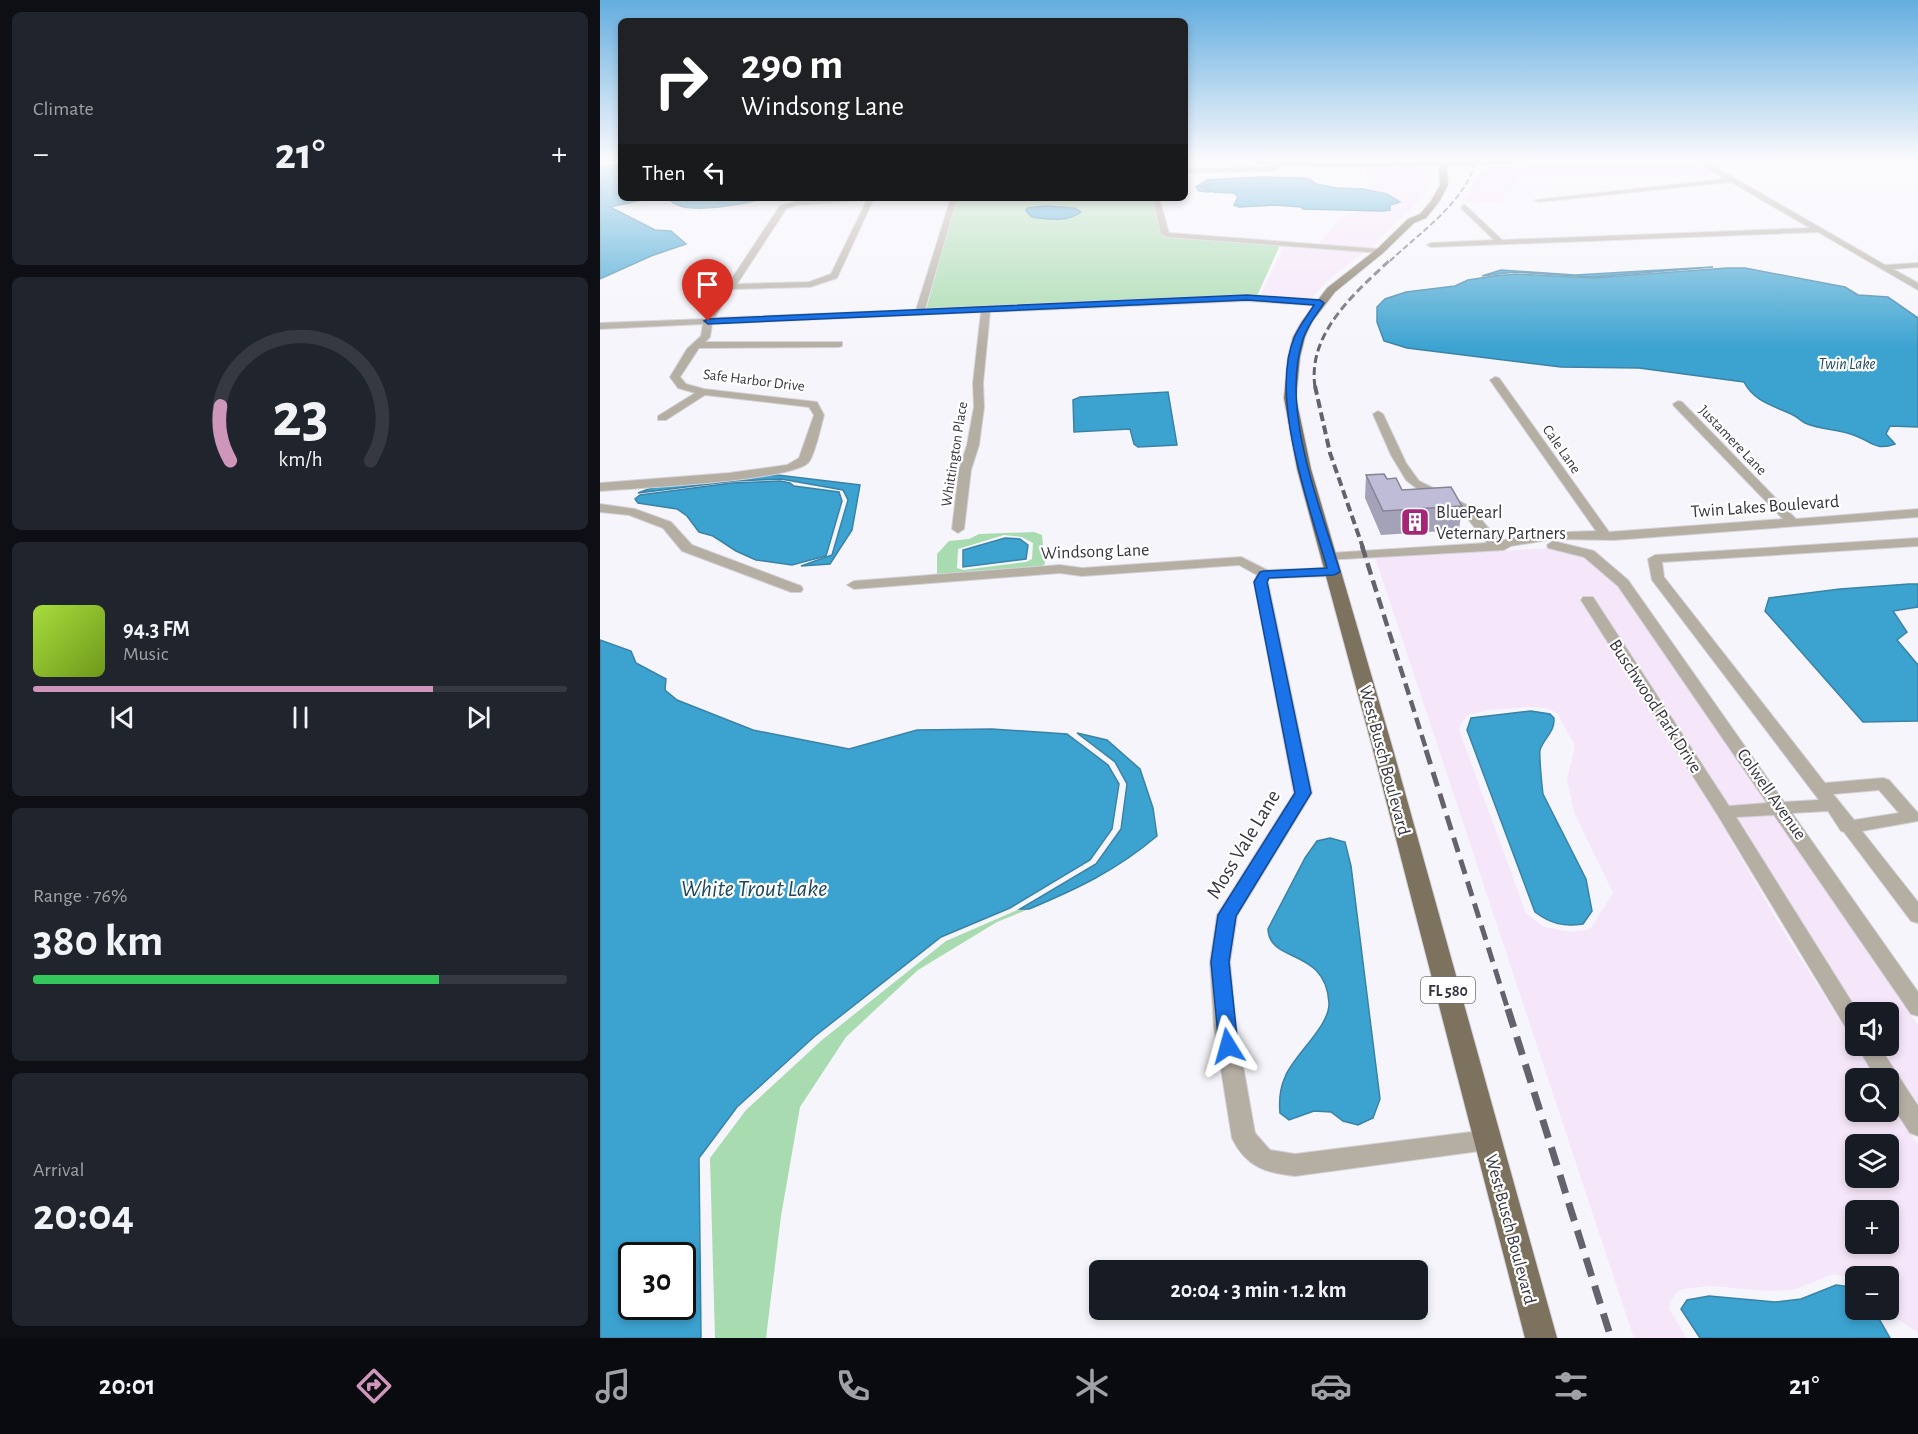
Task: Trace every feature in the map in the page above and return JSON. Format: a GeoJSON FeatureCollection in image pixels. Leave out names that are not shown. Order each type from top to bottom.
{"type":"FeatureCollection","features":[{"type":"Feature","properties":{"kind":"main road","name":"West Busch Boulevard"},"geometry":{"type":"LineString","coordinates":[[1408,223],[1380,251],[1347,276],[1320,303],[1299,337],[1290,378],[1290,398],[1304,469],[1332,564],[1541,1338]]}},
{"type":"Feature","properties":{"kind":"street","name":"Safe Harbor Drive"},"geometry":{"type":"LineString","coordinates":[[600,487],[729,477],[790,468],[804,460],[819,415],[813,404],[703,392],[682,386],[675,377],[690,351],[705,337],[708,321],[773,223]]}},
{"type":"Feature","properties":{"kind":"street"},"geometry":{"type":"LineString","coordinates":[[730,287],[810,284],[834,276],[859,223]]}},
{"type":"Feature","properties":{"kind":"street"},"geometry":{"type":"LineString","coordinates":[[920,312],[946,223]]}},
{"type":"Feature","properties":{"kind":"street"},"geometry":{"type":"LineString","coordinates":[[1162,223],[1165,234],[1380,251]]}},
{"type":"Feature","properties":{"kind":"street"},"geometry":{"type":"LineString","coordinates":[[1481,223],[1501,243]]}},
{"type":"Feature","properties":{"kind":"street"},"geometry":{"type":"LineString","coordinates":[[1810,223],[1918,287]]}},
{"type":"Feature","properties":{"kind":"street"},"geometry":{"type":"LineString","coordinates":[[1431,245],[1821,230]]}},
{"type":"Feature","properties":{"kind":"street"},"geometry":{"type":"LineString","coordinates":[[1884,267],[1918,266]]}},
{"type":"Feature","properties":{"kind":"street"},"geometry":{"type":"LineString","coordinates":[[600,326],[1247,298],[1320,303]]}},
{"type":"Feature","properties":{"kind":"street","name":"Whittington Place"},"geometry":{"type":"LineString","coordinates":[[958,530],[965,470],[973,446],[979,407],[978,383],[986,311]]}},
{"type":"Feature","properties":{"kind":"street"},"geometry":{"type":"LineString","coordinates":[[698,345],[839,344]]}},
{"type":"Feature","properties":{"kind":"street","name":"Cale Lane"},"geometry":{"type":"LineString","coordinates":[[1495,380],[1609,536]]}},
{"type":"Feature","properties":{"kind":"street"},"geometry":{"type":"LineString","coordinates":[[663,417],[703,392]]}},
{"type":"Feature","properties":{"kind":"street","name":"Justamere Lane"},"geometry":{"type":"LineString","coordinates":[[1678,404],[1792,522]]}},
{"type":"Feature","properties":{"kind":"street"},"geometry":{"type":"LineString","coordinates":[[1378,414],[1411,479],[1440,499],[1466,509],[1475,516],[1485,534],[1496,546]]}},
{"type":"Feature","properties":{"kind":"street"},"geometry":{"type":"LineString","coordinates":[[600,508],[631,512],[667,525],[687,548],[795,589]]}},
{"type":"Feature","properties":{"kind":"street","name":"Twin Lakes Boulevard"},"geometry":{"type":"LineString","coordinates":[[1496,546],[1521,540],[1609,536],[1918,513]]}},
{"type":"Feature","properties":{"kind":"street","name":"Twin Lakes Boulevard"},"geometry":{"type":"LineString","coordinates":[[1332,564],[1496,546],[1587,542],[1609,536]]}},
{"type":"Feature","properties":{"kind":"street","name":"Colwell Avenue"},"geometry":{"type":"LineString","coordinates":[[1568,537],[1587,542],[1614,561],[1623,573],[1623,583]]}},
{"type":"Feature","properties":{"kind":"street"},"geometry":{"type":"LineString","coordinates":[[1918,542],[1655,559],[1657,577],[1830,805],[1918,916]]}},
{"type":"Feature","properties":{"kind":"street","name":"Colwell Avenue"},"geometry":{"type":"LineString","coordinates":[[1553,545],[1589,554],[1623,583],[1781,807],[1918,1008]]}},
{"type":"Feature","properties":{"kind":"street","name":"Windsong Lane"},"geometry":{"type":"LineString","coordinates":[[854,585],[1060,569],[1082,572],[1241,561],[1264,574],[1332,564]]}},
{"type":"Feature","properties":{"kind":"street","name":"Moss Vale Lane"},"geometry":{"type":"LineString","coordinates":[[1264,574],[1261,582],[1303,793],[1227,915],[1220,962],[1225,1026],[1244,1138],[1262,1158],[1272,1163],[1295,1165],[1487,1140]]}},
{"type":"Feature","properties":{"kind":"street","name":"Buschwood Park Drive"},"geometry":{"type":"LineString","coordinates":[[1588,600],[1724,812],[1795,932],[1845,1010]]}},
{"type":"Feature","properties":{"kind":"street"},"geometry":{"type":"LineString","coordinates":[[1818,789],[1883,784],[1912,817],[1847,827]]}},
{"type":"Feature","properties":{"kind":"street"},"geometry":{"type":"LineString","coordinates":[[1724,812],[1830,805]]}},
{"type":"Feature","properties":{"kind":"street"},"geometry":{"type":"LineString","coordinates":[[1899,1096],[1918,1126]]}},
{"type":"Feature","properties":{"kind":"shaded area"},"geometry":{"type":"Polygon","coordinates":[[[1336,223],[1396,223],[1369,249],[1318,245],[1336,223]]]}},
{"type":"Feature","properties":{"kind":"shaded area"},"geometry":{"type":"Polygon","coordinates":[[[1284,245],[1366,251],[1328,280],[1310,300],[1260,297],[1284,245]]]}},
{"type":"Feature","properties":{"kind":"shaded area"},"geometry":{"type":"Polygon","coordinates":[[[1554,548],[1577,553],[1589,559],[1616,583],[1768,802],[1730,806],[1593,596],[1579,597],[1715,813],[1784,932],[1845,1029],[1845,1056],[1862,1056],[1870,1068],[1845,1068],[1845,1122],[1899,1122],[1899,1114],[1918,1145],[1918,1332],[1899,1320],[1899,1266],[1845,1266],[1845,1277],[1834,1274],[1795,1289],[1771,1291],[1709,1286],[1682,1289],[1670,1302],[1669,1309],[1687,1338],[1634,1338],[1375,557],[1554,548]],[[1546,708],[1487,710],[1468,715],[1461,723],[1459,730],[1526,913],[1544,927],[1571,932],[1586,930],[1591,928],[1613,893],[1574,812],[1567,779],[1575,746],[1557,713],[1546,708]]]}},
{"type":"Feature","properties":{"kind":"shaded area"},"geometry":{"type":"Polygon","coordinates":[[[1776,813],[1918,1025],[1918,1106],[1899,1077],[1899,1068],[1893,1068],[1886,1056],[1899,1056],[1899,1002],[1851,1002],[1805,931],[1737,817],[1776,813]]]}},
{"type":"Feature","properties":{"kind":"green space"},"geometry":{"type":"Polygon","coordinates":[[[950,223],[1160,223],[1164,237],[1280,245],[1257,296],[926,310],[950,223]]]}},
{"type":"Feature","properties":{"kind":"green space"},"geometry":{"type":"Polygon","coordinates":[[[1034,532],[1042,535],[1045,564],[1040,567],[937,575],[937,554],[949,541],[969,539],[979,534],[1034,532]],[[1004,535],[958,549],[957,568],[963,570],[1026,562],[1032,559],[1033,543],[1022,537],[1004,535]]]}},
{"type":"Feature","properties":{"kind":"green space"},"geometry":{"type":"Polygon","coordinates":[[[1020,909],[1029,909],[997,922],[918,970],[846,1037],[800,1107],[781,1216],[766,1338],[715,1338],[710,1158],[746,1110],[822,1040],[946,941],[1020,909]]]}},
{"type":"Feature","properties":{"kind":"water"},"geometry":{"type":"Polygon","coordinates":[[[600,223],[642,223],[655,230],[671,231],[686,244],[651,256],[600,279],[600,223]]]}},
{"type":"Feature","properties":{"kind":"water"},"geometry":{"type":"Polygon","coordinates":[[[1713,267],[1592,277],[1514,272],[1482,276],[1501,270],[1575,275],[1713,267]]]}},
{"type":"Feature","properties":{"kind":"water","name":"Twin Lake"},"geometry":{"type":"Polygon","coordinates":[[[1745,268],[1845,287],[1858,295],[1888,297],[1918,318],[1918,427],[1890,426],[1886,434],[1895,444],[1883,447],[1850,434],[1805,423],[1759,399],[1744,382],[1639,368],[1561,367],[1407,348],[1384,341],[1377,322],[1377,307],[1385,299],[1406,292],[1455,286],[1468,280],[1515,274],[1593,278],[1745,268]]]}},
{"type":"Feature","properties":{"kind":"water"},"geometry":{"type":"Polygon","coordinates":[[[1168,392],[1177,445],[1138,447],[1134,444],[1130,429],[1074,432],[1073,400],[1080,397],[1168,392]]]}},
{"type":"Feature","properties":{"kind":"water"},"geometry":{"type":"Polygon","coordinates":[[[769,474],[860,485],[852,530],[830,564],[801,566],[832,555],[848,500],[843,490],[781,479],[734,481],[638,493],[684,481],[769,474]]]}},
{"type":"Feature","properties":{"kind":"water"},"geometry":{"type":"Polygon","coordinates":[[[780,481],[794,486],[839,492],[842,501],[826,556],[792,565],[756,560],[736,551],[713,536],[699,532],[687,516],[677,509],[638,503],[635,499],[640,495],[732,483],[780,481]]]}},
{"type":"Feature","properties":{"kind":"water"},"geometry":{"type":"Polygon","coordinates":[[[1005,538],[1020,539],[1028,545],[1026,559],[963,567],[963,550],[1005,538]]]}},
{"type":"Feature","properties":{"kind":"water"},"geometry":{"type":"Polygon","coordinates":[[[1918,584],[1918,607],[1893,611],[1907,632],[1897,640],[1918,665],[1918,721],[1863,722],[1765,611],[1769,598],[1840,589],[1918,584]]]}},
{"type":"Feature","properties":{"kind":"water","name":"White Trout Lake"},"geometry":{"type":"Polygon","coordinates":[[[600,640],[631,651],[636,663],[666,679],[665,690],[677,700],[753,730],[849,749],[917,730],[992,729],[1067,734],[1108,765],[1119,784],[1112,829],[1090,860],[1010,908],[941,937],[815,1036],[737,1107],[699,1158],[701,1338],[600,1338],[600,640]]]}},
{"type":"Feature","properties":{"kind":"water"},"geometry":{"type":"Polygon","coordinates":[[[1531,711],[1550,714],[1554,718],[1553,727],[1540,750],[1543,794],[1586,879],[1592,911],[1583,924],[1558,924],[1535,912],[1467,730],[1471,718],[1531,711]]]}},
{"type":"Feature","properties":{"kind":"water"},"geometry":{"type":"Polygon","coordinates":[[[1077,733],[1107,740],[1140,769],[1153,808],[1157,836],[1127,859],[1096,878],[1029,909],[1020,909],[1096,864],[1121,829],[1127,784],[1115,762],[1077,733]]]}},
{"type":"Feature","properties":{"kind":"water"},"geometry":{"type":"Polygon","coordinates":[[[1330,838],[1345,842],[1351,866],[1380,1099],[1373,1118],[1358,1125],[1343,1121],[1331,1112],[1314,1111],[1289,1120],[1280,1113],[1280,1095],[1285,1077],[1324,1021],[1329,1003],[1326,985],[1318,973],[1309,964],[1278,947],[1271,940],[1268,929],[1305,858],[1317,841],[1330,838]]]}},
{"type":"Feature","properties":{"kind":"water"},"geometry":{"type":"Polygon","coordinates":[[[1836,1285],[1845,1286],[1845,1320],[1880,1320],[1890,1338],[1700,1338],[1681,1309],[1687,1300],[1709,1296],[1775,1302],[1801,1299],[1836,1285]]]}},
{"type":"Feature","properties":{"kind":"building"},"geometry":{"type":"Polygon","coordinates":[[[1384,474],[1387,479],[1396,478],[1402,490],[1451,487],[1462,506],[1383,511],[1366,475],[1384,474]]]}},
{"type":"Feature","properties":{"kind":"railway"},"geometry":{"type":"LineString","coordinates":[[1390,261],[1432,223]]}},
{"type":"Feature","properties":{"kind":"railway"},"geometry":{"type":"LineString","coordinates":[[1315,386],[1315,367],[1326,331],[1349,300],[1391,259]]}},
{"type":"Feature","properties":{"kind":"railway"},"geometry":{"type":"LineString","coordinates":[[1315,386],[1330,453],[1363,548]]}},
{"type":"Feature","properties":{"kind":"railway"},"geometry":{"type":"LineString","coordinates":[[1362,546],[1427,752]]}},
{"type":"Feature","properties":{"kind":"railway"},"geometry":{"type":"LineString","coordinates":[[1426,750],[1508,1010]]}},
{"type":"Feature","properties":{"kind":"railway"},"geometry":{"type":"LineString","coordinates":[[1508,1009],[1611,1338]]}},
{"type":"Feature","properties":{"kind":"place","name":"BluePearl Veternary Partners"},"geometry":{"type":"Point","coordinates":[1415,522]}},
{"type":"Feature","properties":{"kind":"route"},"geometry":{"type":"LineString","coordinates":[[708,321],[938,311],[963,312],[1247,298],[1320,303],[1299,337],[1290,378],[1290,398],[1304,469],[1334,572],[1264,574],[1261,582],[1303,793],[1227,915],[1220,962],[1228,1046]]}}]}
